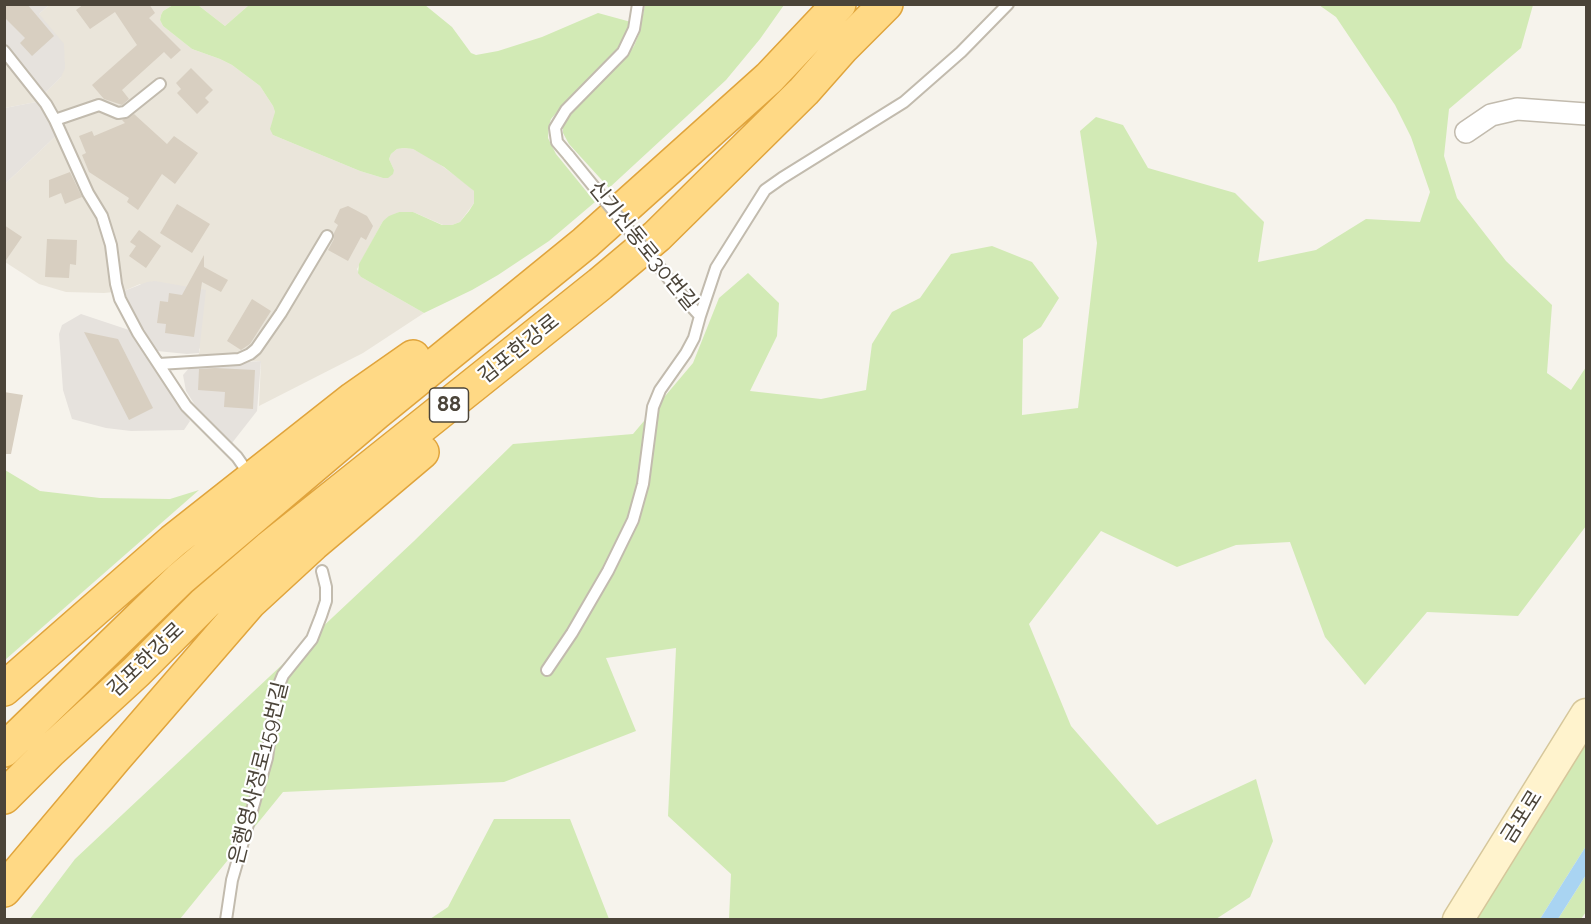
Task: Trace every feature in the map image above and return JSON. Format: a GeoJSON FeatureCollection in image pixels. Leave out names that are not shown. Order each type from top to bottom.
{"type":"FeatureCollection","features":[{"type":"Feature","properties":{"kind":"highway","name":"김포한강로"},"geometry":{"type":"LineString","coordinates":[[4,750],[198,564],[376,413],[585,243],[769,78],[839,4]]}},
{"type":"Feature","properties":{"kind":"highway","name":"김포한강로"},"geometry":{"type":"LineString","coordinates":[[4,797],[50,750],[136,672],[205,603],[250,564],[657,236],[804,91],[842,48],[886,4]]}},
{"type":"Feature","properties":{"kind":"highway"},"geometry":{"type":"LineString","coordinates":[[4,688],[173,541],[352,399],[452,328],[585,243]]}},
{"type":"Feature","properties":{"kind":"highway"},"geometry":{"type":"LineString","coordinates":[[4,890],[174,688],[250,602],[429,446],[501,364]]}},
{"type":"Feature","properties":{"kind":"main road","name":"금포로"},"geometry":{"type":"LineString","coordinates":[[1458,920],[1587,714]]}},
{"type":"Feature","properties":{"kind":"street"},"geometry":{"type":"LineString","coordinates":[[1466,132],[1491,115],[1517,109],[1587,114]]}},
{"type":"Feature","properties":{"kind":"lane","name":"신기신동로30번길"},"geometry":{"type":"LineString","coordinates":[[547,670],[608,572],[633,520],[643,484],[653,407],[671,371],[686,353],[694,338],[700,316],[557,142],[555,128],[566,110],[623,52],[634,29],[638,4]]}},
{"type":"Feature","properties":{"kind":"lane"},"geometry":{"type":"LineString","coordinates":[[700,316],[716,268],[765,190],[904,102],[961,51],[1008,4]]}},
{"type":"Feature","properties":{"kind":"lane"},"geometry":{"type":"LineString","coordinates":[[4,51],[39,93],[55,120],[107,230],[116,284],[126,312],[186,406],[225,444],[244,467]]}},
{"type":"Feature","properties":{"kind":"lane"},"geometry":{"type":"LineString","coordinates":[[55,120],[99,105],[118,114],[125,112],[160,84]]}},
{"type":"Feature","properties":{"kind":"lane"},"geometry":{"type":"LineString","coordinates":[[159,364],[238,359],[250,354],[256,349],[292,296],[327,236]]}},
{"type":"Feature","properties":{"kind":"lane","name":"은행영사정로159번길"},"geometry":{"type":"LineString","coordinates":[[226,920],[232,880],[267,758],[276,692],[283,675],[312,639],[321,616],[326,601],[326,587],[322,571]]}},
{"type":"Feature","properties":{"kind":"shaded area"},"geometry":{"type":"Polygon","coordinates":[[[4,5],[49,5],[39,14],[64,44],[65,68],[61,77],[45,93],[5,44],[4,5]]]}},
{"type":"Feature","properties":{"kind":"shaded area"},"geometry":{"type":"Polygon","coordinates":[[[49,5],[173,5],[161,15],[160,20],[163,26],[192,49],[232,65],[260,86],[275,112],[273,135],[360,171],[383,178],[394,170],[389,159],[391,154],[397,149],[413,149],[434,160],[469,186],[474,191],[474,203],[460,222],[443,225],[413,212],[399,212],[383,221],[357,269],[361,277],[424,313],[363,353],[259,406],[261,361],[196,365],[200,349],[140,284],[124,291],[66,292],[39,284],[5,262],[5,184],[58,134],[54,109],[45,93],[61,77],[39,14],[49,5]]]}},
{"type":"Feature","properties":{"kind":"shaded area"},"geometry":{"type":"Polygon","coordinates":[[[198,5],[249,5],[225,26],[198,5]]]}},
{"type":"Feature","properties":{"kind":"shaded area"},"geometry":{"type":"Polygon","coordinates":[[[4,57],[41,101],[5,108],[4,57]]]}},
{"type":"Feature","properties":{"kind":"shaded area"},"geometry":{"type":"Polygon","coordinates":[[[41,101],[58,134],[5,184],[5,108],[41,101]]]}},
{"type":"Feature","properties":{"kind":"shaded area"},"geometry":{"type":"Polygon","coordinates":[[[155,281],[206,290],[199,353],[157,351],[137,322],[124,291],[155,281]]]}},
{"type":"Feature","properties":{"kind":"shaded area"},"geometry":{"type":"Polygon","coordinates":[[[81,314],[132,331],[190,421],[184,430],[131,431],[106,428],[72,419],[63,390],[59,334],[62,325],[81,314]]]}},
{"type":"Feature","properties":{"kind":"shaded area"},"geometry":{"type":"Polygon","coordinates":[[[261,361],[257,411],[232,443],[195,405],[186,391],[183,375],[190,367],[261,361]]]}},
{"type":"Feature","properties":{"kind":"green space"},"geometry":{"type":"Polygon","coordinates":[[[173,5],[198,5],[225,26],[249,5],[425,5],[452,27],[471,53],[476,55],[498,51],[542,37],[598,13],[631,22],[618,49],[565,103],[551,119],[549,126],[548,138],[556,154],[595,202],[549,241],[498,275],[424,313],[361,277],[358,273],[359,264],[383,221],[389,216],[399,212],[413,212],[442,225],[452,225],[460,222],[469,211],[474,203],[474,191],[444,167],[413,149],[397,149],[391,154],[389,159],[394,170],[393,174],[388,178],[383,178],[360,171],[273,135],[270,129],[275,112],[260,86],[232,65],[192,49],[163,26],[160,20],[161,15],[173,5]]]}},
{"type":"Feature","properties":{"kind":"green space"},"geometry":{"type":"Polygon","coordinates":[[[645,5],[784,5],[760,39],[726,80],[609,188],[569,144],[563,133],[563,125],[575,109],[625,59],[634,46],[645,5]]]}},
{"type":"Feature","properties":{"kind":"green space"},"geometry":{"type":"Polygon","coordinates":[[[1319,5],[1533,5],[1521,48],[1449,109],[1444,156],[1457,198],[1506,261],[1552,305],[1547,373],[1571,390],[1586,367],[1586,526],[1518,616],[1427,612],[1365,685],[1325,637],[1290,542],[1236,545],[1177,567],[1101,531],[1029,624],[1071,726],[1157,825],[1256,779],[1273,841],[1250,897],[1216,919],[729,919],[731,874],[668,816],[676,648],[606,658],[636,731],[504,782],[283,792],[180,919],[29,920],[75,859],[414,541],[513,444],[633,434],[693,363],[719,298],[748,273],[779,303],[777,336],[750,391],[821,399],[866,390],[872,344],[892,312],[920,298],[951,254],[992,246],[1032,262],[1059,298],[1041,327],[1023,339],[1022,415],[1078,408],[1097,243],[1080,131],[1096,117],[1123,125],[1148,168],[1235,193],[1264,222],[1258,262],[1316,250],[1366,219],[1420,222],[1430,192],[1411,137],[1395,105],[1336,17],[1319,5]]]}},
{"type":"Feature","properties":{"kind":"green space"},"geometry":{"type":"Polygon","coordinates":[[[5,470],[40,491],[100,498],[170,499],[199,490],[5,660],[5,470]]]}},
{"type":"Feature","properties":{"kind":"green space"},"geometry":{"type":"Polygon","coordinates":[[[1586,735],[1586,846],[1540,919],[1473,920],[1586,735]]]}},
{"type":"Feature","properties":{"kind":"green space"},"geometry":{"type":"Polygon","coordinates":[[[494,819],[570,819],[609,919],[430,919],[448,907],[494,819]]]}},
{"type":"Feature","properties":{"kind":"green space"},"geometry":{"type":"Polygon","coordinates":[[[1586,875],[1586,912],[1581,919],[1558,919],[1586,875]]]}},
{"type":"Feature","properties":{"kind":"water"},"geometry":{"type":"Polygon","coordinates":[[[1586,846],[1586,875],[1558,919],[1540,919],[1586,846]]]}},
{"type":"Feature","properties":{"kind":"building"},"geometry":{"type":"Polygon","coordinates":[[[4,4],[27,4],[54,36],[32,56],[20,43],[25,38],[4,17],[4,4]]]}},
{"type":"Feature","properties":{"kind":"building"},"geometry":{"type":"Polygon","coordinates":[[[84,4],[149,4],[155,13],[149,18],[181,50],[171,59],[164,52],[122,90],[129,99],[122,105],[104,99],[92,85],[137,45],[115,12],[90,29],[76,10],[84,4]]]}},
{"type":"Feature","properties":{"kind":"building"},"geometry":{"type":"Polygon","coordinates":[[[191,68],[213,90],[205,98],[209,102],[197,114],[177,93],[181,89],[176,83],[191,68]]]}},
{"type":"Feature","properties":{"kind":"building"},"geometry":{"type":"Polygon","coordinates":[[[134,114],[167,144],[174,136],[198,153],[175,184],[162,174],[138,210],[127,202],[129,198],[89,172],[82,155],[86,153],[79,136],[92,131],[94,136],[125,123],[122,120],[134,114]]]}},
{"type":"Feature","properties":{"kind":"building"},"geometry":{"type":"Polygon","coordinates":[[[70,172],[82,197],[65,204],[61,193],[49,198],[49,180],[70,172]]]}},
{"type":"Feature","properties":{"kind":"building"},"geometry":{"type":"Polygon","coordinates":[[[177,204],[210,224],[192,253],[160,233],[177,204]]]}},
{"type":"Feature","properties":{"kind":"building"},"geometry":{"type":"Polygon","coordinates":[[[348,206],[367,216],[373,226],[366,240],[361,237],[348,261],[328,250],[338,225],[334,222],[340,209],[348,206]]]}},
{"type":"Feature","properties":{"kind":"building"},"geometry":{"type":"Polygon","coordinates":[[[4,225],[22,237],[4,263],[4,225]]]}},
{"type":"Feature","properties":{"kind":"building"},"geometry":{"type":"Polygon","coordinates":[[[139,230],[161,246],[146,268],[129,256],[136,246],[130,242],[139,230]]]}},
{"type":"Feature","properties":{"kind":"building"},"geometry":{"type":"Polygon","coordinates":[[[47,239],[77,240],[76,265],[70,264],[69,278],[45,277],[47,239]]]}},
{"type":"Feature","properties":{"kind":"building"},"geometry":{"type":"Polygon","coordinates":[[[204,255],[204,267],[228,280],[221,292],[202,282],[194,337],[165,333],[166,324],[157,323],[160,301],[168,302],[169,293],[182,295],[204,255]]]}},
{"type":"Feature","properties":{"kind":"building"},"geometry":{"type":"Polygon","coordinates":[[[252,299],[271,311],[250,344],[241,350],[227,341],[252,299]]]}},
{"type":"Feature","properties":{"kind":"building"},"geometry":{"type":"Polygon","coordinates":[[[84,332],[118,339],[153,408],[129,420],[84,332]]]}},
{"type":"Feature","properties":{"kind":"building"},"geometry":{"type":"Polygon","coordinates":[[[199,369],[255,370],[253,409],[224,407],[225,392],[198,390],[199,369]]]}},
{"type":"Feature","properties":{"kind":"building"},"geometry":{"type":"Polygon","coordinates":[[[4,392],[23,395],[11,454],[4,454],[4,392]]]}}]}
